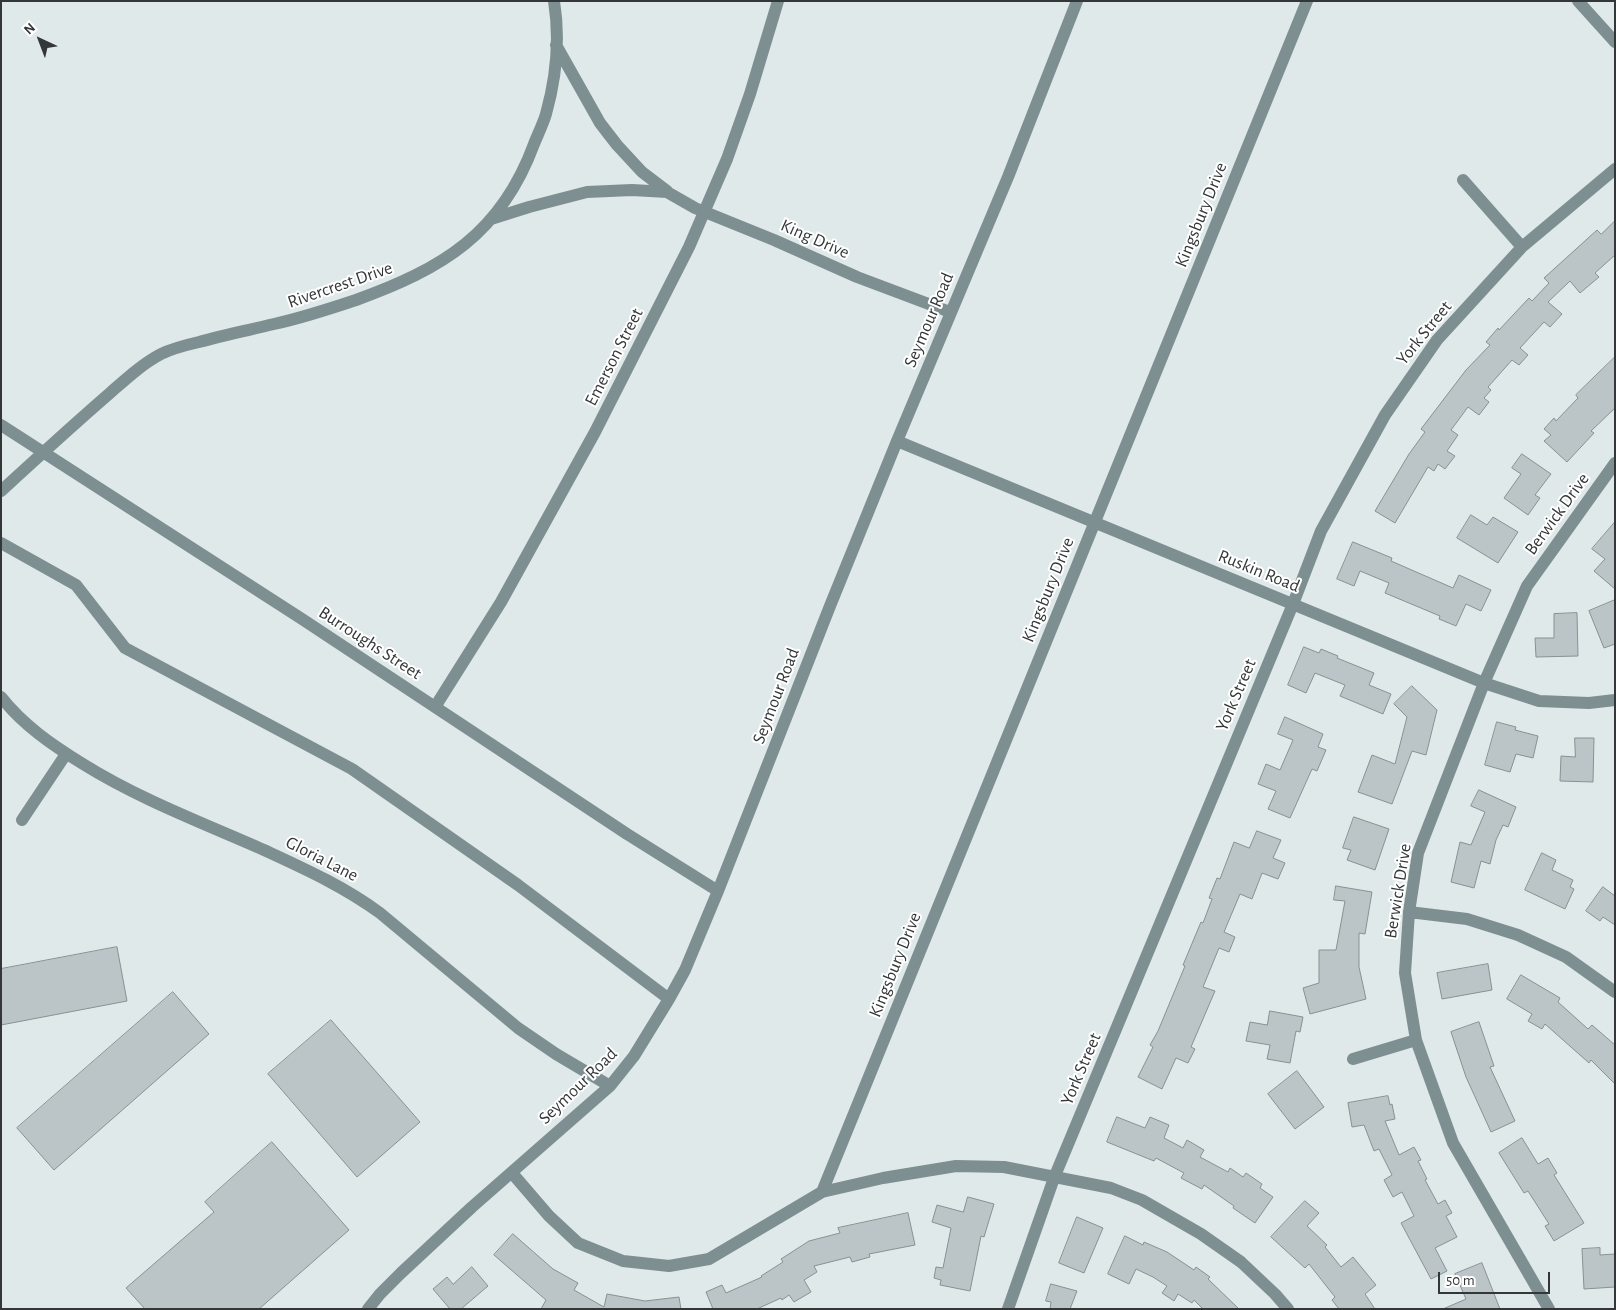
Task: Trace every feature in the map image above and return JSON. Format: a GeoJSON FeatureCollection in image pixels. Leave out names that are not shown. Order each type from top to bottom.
{"type":"FeatureCollection","features":[{"type":"Feature","properties":{"kind":"street","name":"Rivercrest Drive"},"geometry":{"type":"LineString","coordinates":[[1,491],[129,376],[162,353],[191,344],[318,313],[398,285],[451,255],[468,243],[492,219],[517,183],[528,161],[545,115],[552,89],[555,65],[554,1]]}},
{"type":"Feature","properties":{"kind":"street","name":"Emerson Street"},"geometry":{"type":"LineString","coordinates":[[435,706],[501,602],[596,432],[680,265],[727,159],[764,50],[778,1]]}},
{"type":"Feature","properties":{"kind":"street","name":"Seymour Road"},"geometry":{"type":"LineString","coordinates":[[368,1309],[401,1273],[472,1207],[610,1086],[634,1056],[685,970],[950,312],[1008,177],[1077,1]]}},
{"type":"Feature","properties":{"kind":"street","name":"Kingsbury Drive"},"geometry":{"type":"LineString","coordinates":[[822,1192],[1307,1]]}},
{"type":"Feature","properties":{"kind":"street"},"geometry":{"type":"LineString","coordinates":[[1578,1],[1615,42]]}},
{"type":"Feature","properties":{"kind":"street","name":"King Drive"},"geometry":{"type":"LineString","coordinates":[[556,45],[600,123],[642,172],[668,192],[704,212],[774,240],[856,277],[950,312]]}},
{"type":"Feature","properties":{"kind":"street","name":"York Street"},"geometry":{"type":"LineString","coordinates":[[1008,1309],[1054,1178],[1293,604],[1321,531],[1385,415],[1438,340],[1522,247],[1615,169]]}},
{"type":"Feature","properties":{"kind":"street"},"geometry":{"type":"LineString","coordinates":[[1463,180],[1522,247]]}},
{"type":"Feature","properties":{"kind":"street","name":"King Drive"},"geometry":{"type":"LineString","coordinates":[[492,219],[529,207],[588,192],[632,190],[668,192]]}},
{"type":"Feature","properties":{"kind":"street","name":"Burroughs Street"},"geometry":{"type":"LineString","coordinates":[[1,425],[435,706],[627,834],[718,891]]}},
{"type":"Feature","properties":{"kind":"street","name":"Ruskin Road"},"geometry":{"type":"LineString","coordinates":[[898,441],[1484,683],[1539,701],[1589,704],[1615,700]]}},
{"type":"Feature","properties":{"kind":"street","name":"Berwick Drive"},"geometry":{"type":"LineString","coordinates":[[1549,1309],[1453,1144],[1416,1040],[1405,973],[1409,912],[1418,853],[1484,683],[1527,586],[1615,463]]}},
{"type":"Feature","properties":{"kind":"street"},"geometry":{"type":"LineString","coordinates":[[1,543],[76,585],[125,648],[352,769],[518,885],[669,999]]}},
{"type":"Feature","properties":{"kind":"street","name":"Gloria Lane"},"geometry":{"type":"LineString","coordinates":[[1,697],[33,730],[66,754],[94,771],[137,794],[290,861],[357,896],[518,1028],[556,1054],[610,1086]]}},
{"type":"Feature","properties":{"kind":"street"},"geometry":{"type":"LineString","coordinates":[[22,820],[66,754]]}},
{"type":"Feature","properties":{"kind":"street"},"geometry":{"type":"LineString","coordinates":[[1409,912],[1467,919],[1518,935],[1566,957],[1615,992]]}},
{"type":"Feature","properties":{"kind":"street"},"geometry":{"type":"LineString","coordinates":[[1353,1058],[1416,1040]]}},
{"type":"Feature","properties":{"kind":"street"},"geometry":{"type":"LineString","coordinates":[[512,1173],[549,1216],[578,1243],[623,1261],[669,1266],[709,1259],[822,1192],[883,1178],[956,1166],[1004,1167],[1111,1188],[1142,1200],[1201,1234],[1241,1262],[1288,1309]]}},
{"type":"Feature","properties":{"kind":"building"},"geometry":{"type":"Polygon","coordinates":[[[1615,221],[1615,255],[1595,273],[1599,277],[1580,293],[1570,281],[1548,302],[1562,314],[1550,327],[1544,322],[1520,348],[1528,355],[1519,365],[1512,360],[1488,387],[1491,390],[1484,398],[1489,402],[1479,415],[1468,407],[1451,430],[1458,435],[1447,451],[1455,456],[1445,469],[1438,464],[1434,471],[1428,467],[1395,523],[1375,511],[1409,454],[1425,432],[1421,429],[1466,370],[1490,345],[1486,342],[1529,298],[1532,301],[1549,283],[1544,278],[1597,230],[1601,234],[1615,221]]]}},
{"type":"Feature","properties":{"kind":"building"},"geometry":{"type":"Polygon","coordinates":[[[1615,357],[1615,408],[1591,431],[1594,433],[1567,462],[1544,441],[1551,435],[1544,429],[1554,418],[1556,421],[1578,398],[1576,395],[1615,357]]]}},
{"type":"Feature","properties":{"kind":"building"},"geometry":{"type":"Polygon","coordinates":[[[1522,454],[1551,474],[1535,495],[1540,498],[1528,515],[1504,498],[1521,474],[1512,468],[1522,454]]]}},
{"type":"Feature","properties":{"kind":"building"},"geometry":{"type":"Polygon","coordinates":[[[1471,515],[1487,525],[1493,517],[1518,532],[1498,563],[1457,538],[1471,515]]]}},
{"type":"Feature","properties":{"kind":"building"},"geometry":{"type":"Polygon","coordinates":[[[1615,522],[1615,589],[1594,571],[1605,559],[1592,549],[1615,522]]]}},
{"type":"Feature","properties":{"kind":"building"},"geometry":{"type":"Polygon","coordinates":[[[1353,542],[1392,558],[1391,561],[1453,588],[1459,575],[1491,590],[1481,611],[1466,604],[1456,626],[1439,619],[1440,616],[1385,593],[1389,583],[1360,571],[1354,586],[1337,579],[1353,542]]]}},
{"type":"Feature","properties":{"kind":"building"},"geometry":{"type":"Polygon","coordinates":[[[1615,600],[1615,644],[1604,648],[1589,611],[1615,600]]]}},
{"type":"Feature","properties":{"kind":"building"},"geometry":{"type":"Polygon","coordinates":[[[1577,613],[1578,656],[1536,657],[1535,638],[1554,638],[1554,614],[1577,613]]]}},
{"type":"Feature","properties":{"kind":"building"},"geometry":{"type":"Polygon","coordinates":[[[1304,647],[1319,653],[1321,649],[1338,656],[1337,658],[1374,673],[1369,685],[1391,694],[1383,714],[1340,696],[1345,685],[1315,673],[1306,693],[1288,685],[1304,647]]]}},
{"type":"Feature","properties":{"kind":"building"},"geometry":{"type":"Polygon","coordinates":[[[1412,686],[1437,710],[1426,755],[1412,751],[1392,804],[1358,792],[1372,755],[1395,764],[1407,717],[1394,704],[1412,686]]]}},
{"type":"Feature","properties":{"kind":"building"},"geometry":{"type":"Polygon","coordinates":[[[1285,717],[1323,734],[1318,747],[1326,750],[1317,771],[1312,769],[1290,818],[1268,809],[1276,791],[1258,784],[1266,764],[1280,770],[1293,740],[1278,734],[1285,717]]]}},
{"type":"Feature","properties":{"kind":"building"},"geometry":{"type":"Polygon","coordinates":[[[1497,722],[1516,727],[1515,730],[1538,736],[1533,758],[1516,754],[1510,772],[1485,765],[1497,722]]]}},
{"type":"Feature","properties":{"kind":"building"},"geometry":{"type":"Polygon","coordinates":[[[1575,738],[1594,738],[1593,782],[1560,781],[1561,756],[1575,757],[1575,738]]]}},
{"type":"Feature","properties":{"kind":"building"},"geometry":{"type":"Polygon","coordinates":[[[1479,790],[1516,807],[1508,827],[1503,825],[1496,840],[1490,864],[1481,861],[1474,888],[1451,882],[1460,842],[1471,845],[1485,812],[1471,806],[1479,790]]]}},
{"type":"Feature","properties":{"kind":"building"},"geometry":{"type":"Polygon","coordinates":[[[1354,817],[1389,829],[1375,870],[1347,860],[1351,850],[1343,848],[1354,817]]]}},
{"type":"Feature","properties":{"kind":"building"},"geometry":{"type":"Polygon","coordinates":[[[1257,831],[1281,840],[1273,858],[1285,863],[1278,879],[1262,873],[1252,899],[1240,894],[1224,932],[1235,937],[1229,952],[1219,948],[1203,987],[1215,991],[1191,1047],[1195,1049],[1188,1063],[1176,1058],[1162,1089],[1138,1077],[1153,1047],[1150,1045],[1158,1031],[1185,966],[1183,965],[1201,922],[1203,923],[1212,899],[1209,898],[1217,878],[1220,879],[1234,842],[1249,848],[1257,831]]]}},
{"type":"Feature","properties":{"kind":"building"},"geometry":{"type":"Polygon","coordinates":[[[1542,853],[1556,860],[1552,870],[1573,880],[1570,887],[1574,889],[1565,909],[1525,890],[1542,853]]]}},
{"type":"Feature","properties":{"kind":"building"},"geometry":{"type":"Polygon","coordinates":[[[1336,886],[1372,892],[1365,934],[1359,933],[1359,967],[1366,999],[1310,1014],[1303,988],[1319,983],[1319,950],[1336,950],[1345,901],[1334,900],[1336,886]]]}},
{"type":"Feature","properties":{"kind":"building"},"geometry":{"type":"Polygon","coordinates":[[[1603,887],[1615,896],[1615,925],[1603,917],[1600,921],[1586,911],[1603,887]]]}},
{"type":"Feature","properties":{"kind":"building"},"geometry":{"type":"Polygon","coordinates":[[[117,947],[127,1001],[1,1025],[1,969],[117,947]]]}},
{"type":"Feature","properties":{"kind":"building"},"geometry":{"type":"Polygon","coordinates":[[[1488,964],[1492,990],[1442,999],[1437,973],[1488,964]]]}},
{"type":"Feature","properties":{"kind":"building"},"geometry":{"type":"Polygon","coordinates":[[[1521,975],[1560,998],[1558,1002],[1588,1029],[1592,1025],[1615,1045],[1615,1084],[1591,1060],[1589,1063],[1545,1024],[1542,1029],[1528,1021],[1532,1014],[1507,999],[1521,975]]]}},
{"type":"Feature","properties":{"kind":"building"},"geometry":{"type":"Polygon","coordinates":[[[173,992],[209,1034],[54,1170],[17,1128],[173,992]]]}},
{"type":"Feature","properties":{"kind":"building"},"geometry":{"type":"Polygon","coordinates":[[[1270,1011],[1303,1017],[1300,1032],[1296,1031],[1290,1063],[1267,1059],[1270,1045],[1246,1041],[1250,1022],[1267,1025],[1270,1011]]]}},
{"type":"Feature","properties":{"kind":"building"},"geometry":{"type":"Polygon","coordinates":[[[331,1020],[420,1122],[357,1177],[268,1074],[331,1020]]]}},
{"type":"Feature","properties":{"kind":"building"},"geometry":{"type":"Polygon","coordinates":[[[1479,1022],[1494,1066],[1490,1067],[1515,1121],[1491,1132],[1466,1077],[1451,1032],[1479,1022]]]}},
{"type":"Feature","properties":{"kind":"building"},"geometry":{"type":"Polygon","coordinates":[[[1297,1071],[1324,1107],[1295,1129],[1268,1094],[1297,1071]]]}},
{"type":"Feature","properties":{"kind":"building"},"geometry":{"type":"Polygon","coordinates":[[[1388,1096],[1395,1119],[1385,1121],[1399,1155],[1414,1147],[1421,1160],[1418,1161],[1427,1179],[1425,1180],[1438,1204],[1445,1200],[1452,1213],[1446,1216],[1457,1237],[1435,1248],[1447,1271],[1431,1279],[1401,1223],[1414,1216],[1402,1192],[1393,1197],[1384,1180],[1392,1175],[1379,1149],[1374,1151],[1364,1125],[1352,1127],[1348,1103],[1388,1096]]]}},
{"type":"Feature","properties":{"kind":"building"},"geometry":{"type":"Polygon","coordinates":[[[1117,1117],[1145,1128],[1150,1117],[1169,1125],[1164,1138],[1183,1148],[1187,1140],[1204,1150],[1200,1157],[1228,1172],[1230,1168],[1243,1177],[1246,1173],[1262,1184],[1260,1188],[1273,1197],[1255,1223],[1204,1185],[1202,1189],[1181,1178],[1184,1173],[1156,1158],[1154,1161],[1107,1142],[1117,1117]]]}},
{"type":"Feature","properties":{"kind":"building"},"geometry":{"type":"Polygon","coordinates":[[[1522,1138],[1538,1164],[1548,1158],[1557,1173],[1554,1175],[1584,1223],[1554,1241],[1545,1226],[1549,1224],[1528,1191],[1524,1193],[1499,1153],[1522,1138]]]}},
{"type":"Feature","properties":{"kind":"building"},"geometry":{"type":"Polygon","coordinates":[[[272,1142],[349,1230],[259,1309],[145,1309],[126,1288],[214,1212],[205,1202],[272,1142]]]}},
{"type":"Feature","properties":{"kind":"building"},"geometry":{"type":"Polygon","coordinates":[[[968,1197],[994,1204],[984,1237],[981,1236],[970,1291],[940,1285],[941,1280],[934,1278],[936,1267],[943,1268],[951,1228],[932,1222],[937,1205],[963,1212],[968,1197]]]}},
{"type":"Feature","properties":{"kind":"building"},"geometry":{"type":"Polygon","coordinates":[[[1305,1201],[1319,1213],[1307,1226],[1327,1245],[1325,1247],[1341,1267],[1353,1257],[1376,1285],[1365,1294],[1375,1309],[1339,1309],[1332,1300],[1335,1297],[1309,1264],[1305,1268],[1271,1237],[1305,1201]]]}},
{"type":"Feature","properties":{"kind":"building"},"geometry":{"type":"Polygon","coordinates":[[[908,1213],[915,1245],[869,1254],[870,1257],[852,1262],[850,1257],[814,1266],[817,1272],[804,1280],[811,1292],[794,1302],[789,1295],[782,1300],[781,1298],[757,1309],[713,1309],[706,1292],[722,1285],[726,1293],[762,1277],[783,1262],[781,1259],[809,1241],[840,1233],[838,1228],[908,1213]]]}},
{"type":"Feature","properties":{"kind":"building"},"geometry":{"type":"Polygon","coordinates":[[[1077,1217],[1103,1228],[1084,1273],[1059,1263],[1077,1217]]]}},
{"type":"Feature","properties":{"kind":"building"},"geometry":{"type":"Polygon","coordinates":[[[513,1234],[553,1269],[578,1283],[574,1290],[604,1307],[607,1294],[645,1301],[679,1297],[681,1309],[541,1309],[546,1300],[494,1255],[513,1234]]]}},
{"type":"Feature","properties":{"kind":"building"},"geometry":{"type":"Polygon","coordinates":[[[1125,1236],[1143,1245],[1144,1242],[1167,1252],[1194,1270],[1196,1267],[1210,1277],[1208,1279],[1239,1309],[1203,1309],[1194,1300],[1192,1303],[1178,1294],[1174,1301],[1162,1293],[1167,1286],[1136,1269],[1129,1284],[1108,1274],[1125,1236]]]}},
{"type":"Feature","properties":{"kind":"building"},"geometry":{"type":"Polygon","coordinates":[[[1600,1248],[1600,1255],[1615,1254],[1615,1287],[1584,1289],[1582,1249],[1600,1248]]]}},
{"type":"Feature","properties":{"kind":"building"},"geometry":{"type":"Polygon","coordinates":[[[1482,1263],[1500,1309],[1443,1309],[1466,1299],[1455,1274],[1482,1263]]]}},
{"type":"Feature","properties":{"kind":"building"},"geometry":{"type":"Polygon","coordinates":[[[472,1267],[488,1286],[461,1309],[450,1309],[433,1289],[447,1277],[453,1284],[472,1267]]]}},
{"type":"Feature","properties":{"kind":"building"},"geometry":{"type":"Polygon","coordinates":[[[1051,1284],[1077,1291],[1070,1309],[1050,1309],[1051,1302],[1046,1301],[1051,1284]]]}}]}
